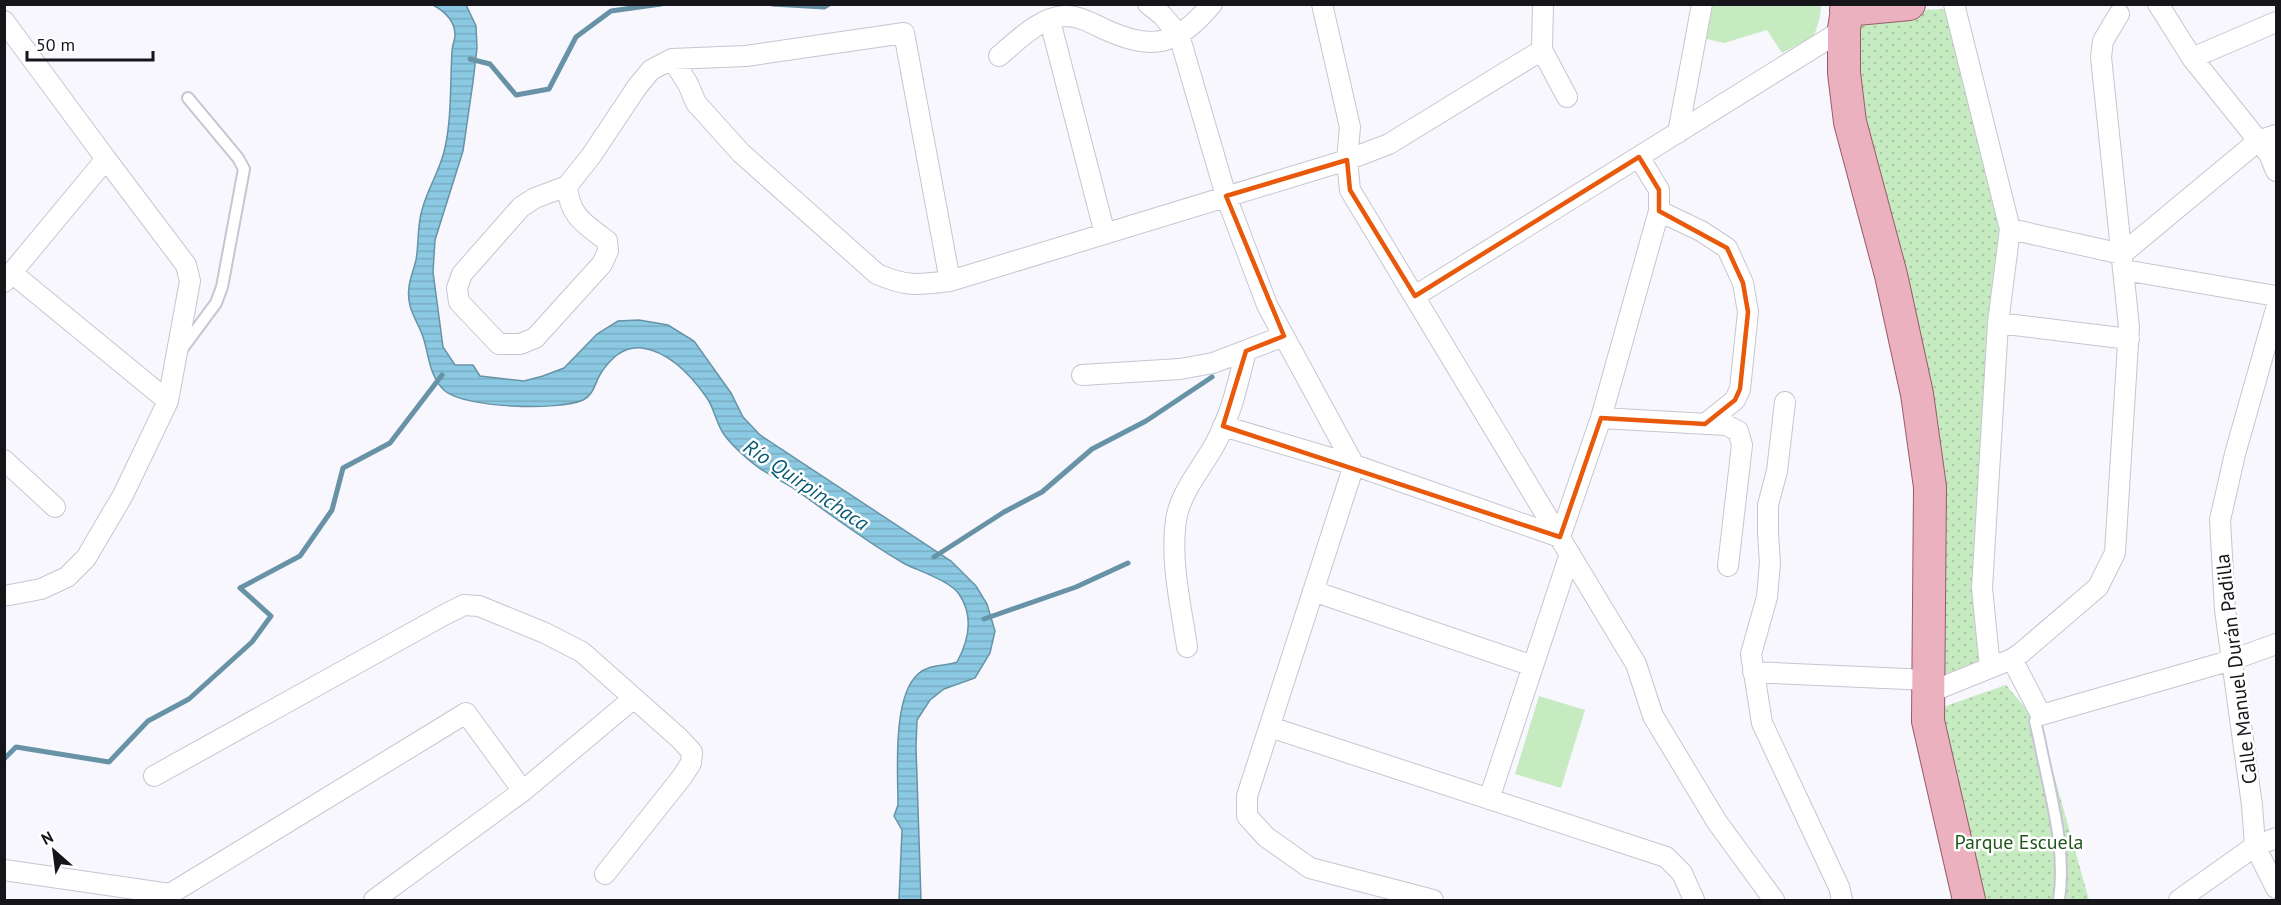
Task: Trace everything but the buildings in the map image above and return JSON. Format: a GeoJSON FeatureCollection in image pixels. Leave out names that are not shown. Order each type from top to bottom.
{"type":"FeatureCollection","features":[{"type":"Feature","properties":{"kind":"main road"},"geometry":{"type":"LineString","coordinates":[[1909,4],[1846,15],[1844,73],[1850,122],[1891,275],[1917,394],[1930,487],[1928,721],[1969,900]]}},
{"type":"Feature","properties":{"kind":"street"},"geometry":{"type":"LineString","coordinates":[[4,596],[41,589],[67,577],[86,558],[123,495],[168,401],[190,281],[186,265],[4,19],[8,4]]}},
{"type":"Feature","properties":{"kind":"street"},"geometry":{"type":"LineString","coordinates":[[1148,4],[1162,15],[1179,35],[1226,196],[1267,305],[1354,465],[1247,796],[1247,816],[1266,837],[1310,868],[1433,900]]}},
{"type":"Feature","properties":{"kind":"street"},"geometry":{"type":"LineString","coordinates":[[999,56],[1038,25],[1064,16],[1083,19],[1121,37],[1147,43],[1172,40],[1196,23],[1212,4]]}},
{"type":"Feature","properties":{"kind":"street"},"geometry":{"type":"LineString","coordinates":[[1322,4],[1350,127],[1347,160],[1350,190],[1636,664],[1653,716],[1717,822],[1774,900]]}},
{"type":"Feature","properties":{"kind":"street"},"geometry":{"type":"LineString","coordinates":[[1543,4],[1542,50],[1567,97]]}},
{"type":"Feature","properties":{"kind":"street"},"geometry":{"type":"LineString","coordinates":[[1678,133],[1702,4]]}},
{"type":"Feature","properties":{"kind":"street"},"geometry":{"type":"LineString","coordinates":[[1954,4],[2010,229],[1998,323],[1982,588],[1990,668]]}},
{"type":"Feature","properties":{"kind":"street"},"geometry":{"type":"LineString","coordinates":[[2158,4],[2192,58],[2269,154],[2277,171]]}},
{"type":"Feature","properties":{"kind":"street"},"geometry":{"type":"LineString","coordinates":[[1753,672],[1928,686],[1990,668],[2012,659],[2098,587],[2115,553],[2129,339],[2101,57],[2103,41],[2117,8]]}},
{"type":"Feature","properties":{"kind":"street"},"geometry":{"type":"LineString","coordinates":[[1415,296],[1678,133],[1846,15]]}},
{"type":"Feature","properties":{"kind":"street"},"geometry":{"type":"LineString","coordinates":[[1050,21],[1105,234]]}},
{"type":"Feature","properties":{"kind":"street"},"geometry":{"type":"LineString","coordinates":[[2192,58],[2277,22]]}},
{"type":"Feature","properties":{"kind":"street"},"geometry":{"type":"LineString","coordinates":[[567,186],[568,204],[581,219],[607,241],[608,251],[602,264],[535,338],[520,344],[499,344],[459,302],[457,288],[462,274],[522,207],[535,198],[567,186],[591,156],[651,70],[672,58],[746,56],[904,33],[950,281]]}},
{"type":"Feature","properties":{"kind":"street"},"geometry":{"type":"LineString","coordinates":[[672,58],[688,84],[696,103],[741,153],[877,274],[898,283],[916,285],[950,281],[1347,160],[1389,144],[1542,50]]}},
{"type":"Feature","properties":{"kind":"street"},"geometry":{"type":"LineString","coordinates":[[2123,262],[2258,141],[2277,135]]}},
{"type":"Feature","properties":{"kind":"street"},"geometry":{"type":"LineString","coordinates":[[1489,799],[1533,666],[1659,211],[1659,190],[1639,157]]}},
{"type":"Feature","properties":{"kind":"street"},"geometry":{"type":"LineString","coordinates":[[106,159],[8,278],[168,401]]}},
{"type":"Feature","properties":{"kind":"street"},"geometry":{"type":"LineString","coordinates":[[1659,211],[1701,231],[1727,248],[1743,283],[1748,312],[1740,389],[1735,400],[1705,424]]}},
{"type":"Feature","properties":{"kind":"street"},"geometry":{"type":"LineString","coordinates":[[2010,229],[2123,262],[2277,296]]}},
{"type":"Feature","properties":{"kind":"street","name":"Calle Manuel Durán Padilla"},"geometry":{"type":"LineString","coordinates":[[2277,309],[2235,454],[2220,520],[2225,610],[2252,805],[2254,846],[2277,888]]}},
{"type":"Feature","properties":{"kind":"street"},"geometry":{"type":"LineString","coordinates":[[1998,323],[2129,339]]}},
{"type":"Feature","properties":{"kind":"street"},"geometry":{"type":"LineString","coordinates":[[1082,375],[1180,369],[1213,363],[1284,336]]}},
{"type":"Feature","properties":{"kind":"street"},"geometry":{"type":"LineString","coordinates":[[1187,647],[1174,549],[1176,517],[1232,408],[1246,351]]}},
{"type":"Feature","properties":{"kind":"street"},"geometry":{"type":"LineString","coordinates":[[1785,402],[1777,471],[1768,505],[1767,534],[1770,564],[1767,597],[1750,654],[1762,723],[1839,887],[1842,900]]}},
{"type":"Feature","properties":{"kind":"street"},"geometry":{"type":"LineString","coordinates":[[1601,418],[1726,425],[1738,431],[1742,445],[1728,566]]}},
{"type":"Feature","properties":{"kind":"street"},"geometry":{"type":"LineString","coordinates":[[1223,426],[1354,465],[1565,545]]}},
{"type":"Feature","properties":{"kind":"street"},"geometry":{"type":"LineString","coordinates":[[4,459],[55,507]]}},
{"type":"Feature","properties":{"kind":"street"},"geometry":{"type":"LineString","coordinates":[[1313,591],[1533,666]]}},
{"type":"Feature","properties":{"kind":"street"},"geometry":{"type":"LineString","coordinates":[[154,776],[464,605],[480,606],[545,633],[582,652],[692,752],[691,763],[605,874]]}},
{"type":"Feature","properties":{"kind":"street"},"geometry":{"type":"LineString","coordinates":[[2012,659],[2041,715],[2232,660],[2277,644]]}},
{"type":"Feature","properties":{"kind":"street"},"geometry":{"type":"LineString","coordinates":[[374,900],[523,791],[634,698]]}},
{"type":"Feature","properties":{"kind":"street"},"geometry":{"type":"LineString","coordinates":[[4,870],[171,897],[466,714],[523,791]]}},
{"type":"Feature","properties":{"kind":"street"},"geometry":{"type":"LineString","coordinates":[[1270,727],[1666,857],[1682,873],[1694,900]]}},
{"type":"Feature","properties":{"kind":"street"},"geometry":{"type":"LineString","coordinates":[[2179,900],[2254,846],[2277,838]]}},
{"type":"Feature","properties":{"kind":"lane"},"geometry":{"type":"LineString","coordinates":[[176,357],[216,303],[222,287],[244,169],[238,158],[188,98]]}},
{"type":"Feature","properties":{"kind":"lane"},"geometry":{"type":"LineString","coordinates":[[2041,715],[2035,721],[2035,728],[2039,738],[2060,845],[2062,879],[2059,900]]}},
{"type":"Feature","properties":{"kind":"highlighted area"},"geometry":{"type":"Polygon","coordinates":[[[1639,157],[1659,190],[1659,211],[1727,248],[1743,283],[1748,312],[1740,389],[1735,400],[1705,424],[1601,418],[1560,537],[1223,426],[1246,351],[1284,336],[1226,196],[1347,160],[1350,190],[1415,296],[1639,157]]]}},
{"type":"Feature","properties":{"kind":"green space"},"geometry":{"type":"Polygon","coordinates":[[[1710,5],[1821,5],[1814,36],[1782,53],[1767,30],[1724,43],[1702,38],[1710,5]]]}},
{"type":"Feature","properties":{"kind":"green space"},"geometry":{"type":"Polygon","coordinates":[[[1948,9],[2001,234],[1978,664],[1939,678],[1940,568],[1858,111],[1857,22],[1872,12],[1948,9]]]}},
{"type":"Feature","properties":{"kind":"green space","name":"Parque Escuela"},"geometry":{"type":"Polygon","coordinates":[[[2006,685],[2040,725],[2089,900],[1979,900],[1937,709],[2006,685]]]}},
{"type":"Feature","properties":{"kind":"green space"},"geometry":{"type":"Polygon","coordinates":[[[1539,696],[1585,710],[1561,788],[1515,774],[1539,696]]]}},
{"type":"Feature","properties":{"kind":"water","name":"Río Quirpinchaca"},"geometry":{"type":"Polygon","coordinates":[[[433,5],[466,5],[476,26],[477,48],[463,151],[435,240],[433,272],[443,347],[455,365],[473,365],[480,376],[524,381],[564,368],[597,334],[618,321],[639,320],[668,325],[694,341],[731,393],[743,417],[760,435],[951,561],[976,586],[987,604],[995,631],[990,653],[975,678],[944,689],[930,700],[917,720],[921,900],[899,900],[902,830],[894,816],[898,805],[897,756],[900,717],[910,685],[918,674],[931,667],[957,662],[967,637],[968,619],[964,602],[955,589],[949,585],[905,564],[755,465],[726,437],[701,389],[679,366],[662,354],[642,348],[623,351],[605,368],[587,398],[554,406],[512,406],[472,401],[456,397],[440,386],[431,367],[424,340],[409,302],[420,216],[444,152],[450,115],[455,30],[448,17],[433,5]]]}},
{"type":"Feature","properties":{"kind":"waterway"},"geometry":{"type":"LineString","coordinates":[[470,59],[490,64],[516,95],[549,89],[576,37],[611,11],[661,4]]}},
{"type":"Feature","properties":{"kind":"waterway"},"geometry":{"type":"LineString","coordinates":[[772,4],[824,7],[829,4]]}},
{"type":"Feature","properties":{"kind":"waterway"},"geometry":{"type":"LineString","coordinates":[[4,759],[16,747],[109,762],[148,721],[189,699],[252,642],[271,616],[240,588],[300,556],[332,510],[343,468],[390,443],[442,375]]}},
{"type":"Feature","properties":{"kind":"waterway"},"geometry":{"type":"LineString","coordinates":[[934,557],[1004,512],[1042,492],[1092,449],[1146,421],[1212,377]]}},
{"type":"Feature","properties":{"kind":"waterway"},"geometry":{"type":"LineString","coordinates":[[984,619],[1076,587],[1128,563]]}}]}
